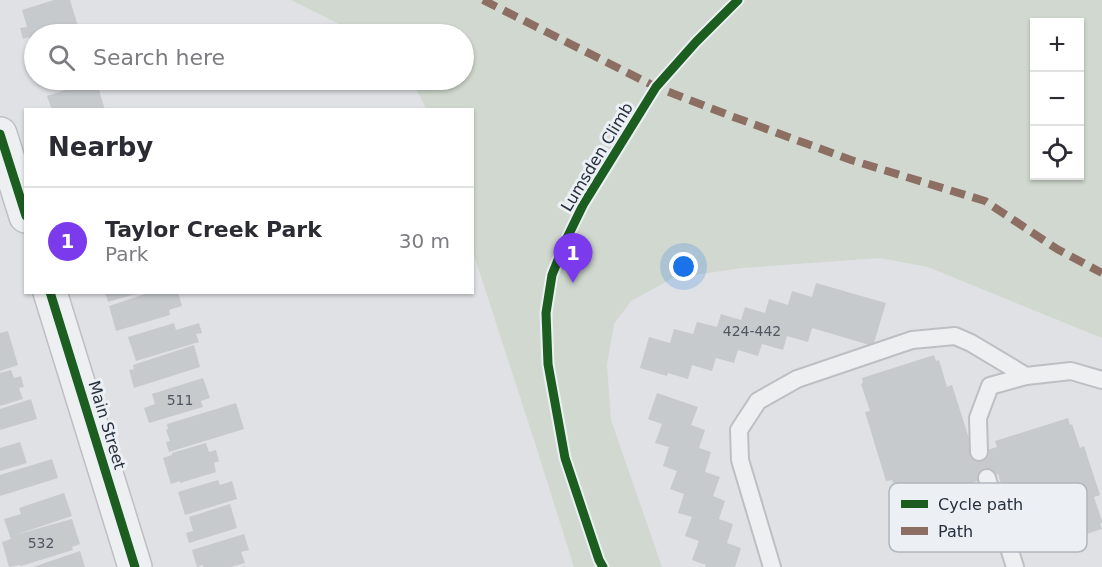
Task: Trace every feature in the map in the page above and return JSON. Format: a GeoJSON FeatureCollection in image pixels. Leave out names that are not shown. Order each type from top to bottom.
{"type":"FeatureCollection","features":[{"type":"Feature","properties":{"kind":"street"},"geometry":{"type":"LineString","coordinates":[[0,134],[24,210]]}},
{"type":"Feature","properties":{"kind":"street","name":"Main Street"},"geometry":{"type":"LineString","coordinates":[[51,294],[135,567]]}},
{"type":"Feature","properties":{"kind":"lane"},"geometry":{"type":"LineString","coordinates":[[772,567],[740,460],[738,430],[759,401],[797,379],[912,340],[955,336],[1026,376]]}},
{"type":"Feature","properties":{"kind":"lane"},"geometry":{"type":"LineString","coordinates":[[979,452],[978,418],[990,386],[1026,376],[1071,371],[1102,380]]}},
{"type":"Feature","properties":{"kind":"lane"},"geometry":{"type":"LineString","coordinates":[[987,478],[989,483]]}},
{"type":"Feature","properties":{"kind":"lane"},"geometry":{"type":"LineString","coordinates":[[1010,552],[1015,567]]}},
{"type":"Feature","properties":{"kind":"shaded area"},"geometry":{"type":"Polygon","coordinates":[[[291,0],[1102,0],[1102,338],[928,267],[880,258],[742,268],[673,278],[631,301],[614,324],[607,365],[611,420],[662,567],[574,567],[474,255],[474,108],[426,108],[416,90],[474,90],[474,24],[339,24],[291,0]]]}},
{"type":"Feature","properties":{"kind":"building"},"geometry":{"type":"Polygon","coordinates":[[[54,0],[70,0],[77,24],[26,24],[22,10],[54,0]]]}},
{"type":"Feature","properties":{"kind":"building"},"geometry":{"type":"Polygon","coordinates":[[[24,27],[23,39],[20,28],[24,27]]]}},
{"type":"Feature","properties":{"kind":"building"},"geometry":{"type":"Polygon","coordinates":[[[65,90],[99,90],[104,108],[51,108],[47,96],[65,90]]]}},
{"type":"Feature","properties":{"kind":"building"},"geometry":{"type":"Polygon","coordinates":[[[816,283],[886,303],[873,346],[812,328],[808,342],[787,336],[783,350],[762,344],[758,356],[738,350],[734,363],[716,358],[712,371],[692,365],[688,379],[640,368],[649,337],[670,343],[674,329],[693,334],[697,322],[717,327],[721,314],[741,320],[745,307],[765,313],[769,299],[788,305],[792,291],[812,297],[816,283]]]}},
{"type":"Feature","properties":{"kind":"building"},"geometry":{"type":"Polygon","coordinates":[[[106,294],[135,294],[108,302],[106,294]]]}},
{"type":"Feature","properties":{"kind":"building"},"geometry":{"type":"Polygon","coordinates":[[[145,294],[179,294],[182,306],[169,310],[170,315],[116,331],[109,306],[145,294]]]}},
{"type":"Feature","properties":{"kind":"building"},"geometry":{"type":"Polygon","coordinates":[[[174,323],[176,330],[199,323],[202,333],[196,334],[199,342],[136,361],[128,337],[174,323]]]}},
{"type":"Feature","properties":{"kind":"building"},"geometry":{"type":"Polygon","coordinates":[[[8,331],[18,365],[0,371],[0,333],[8,331]]]}},
{"type":"Feature","properties":{"kind":"building"},"geometry":{"type":"Polygon","coordinates":[[[194,345],[200,367],[134,388],[129,370],[134,369],[133,365],[194,345]]]}},
{"type":"Feature","properties":{"kind":"building"},"geometry":{"type":"Polygon","coordinates":[[[934,355],[936,361],[939,360],[947,387],[952,385],[974,454],[997,447],[995,441],[1068,418],[1080,448],[1084,446],[1100,495],[1094,497],[1102,521],[1100,524],[1102,529],[1087,534],[1087,483],[1001,483],[998,474],[974,483],[893,483],[892,480],[886,481],[865,412],[870,411],[861,384],[863,383],[862,378],[934,355]]]}},
{"type":"Feature","properties":{"kind":"building"},"geometry":{"type":"Polygon","coordinates":[[[11,370],[14,378],[21,376],[24,387],[19,388],[23,399],[0,406],[0,373],[11,370]]]}},
{"type":"Feature","properties":{"kind":"building"},"geometry":{"type":"Polygon","coordinates":[[[203,378],[210,398],[201,401],[203,407],[149,423],[144,408],[155,404],[152,394],[203,378]]]}},
{"type":"Feature","properties":{"kind":"building"},"geometry":{"type":"Polygon","coordinates":[[[657,393],[698,407],[691,425],[705,430],[699,448],[711,452],[705,472],[720,477],[713,496],[725,501],[719,519],[733,524],[727,543],[741,548],[735,567],[705,567],[706,565],[692,560],[699,541],[685,536],[692,517],[678,513],[684,494],[670,489],[677,471],[663,466],[669,447],[655,443],[662,424],[648,419],[657,393]]]}},
{"type":"Feature","properties":{"kind":"building"},"geometry":{"type":"Polygon","coordinates":[[[31,399],[37,419],[0,430],[0,409],[31,399]]]}},
{"type":"Feature","properties":{"kind":"building"},"geometry":{"type":"Polygon","coordinates":[[[236,403],[244,429],[169,452],[166,442],[170,441],[166,430],[168,429],[167,424],[236,403]]]}},
{"type":"Feature","properties":{"kind":"building"},"geometry":{"type":"Polygon","coordinates":[[[20,442],[27,463],[0,471],[0,448],[20,442]]]}},
{"type":"Feature","properties":{"kind":"building"},"geometry":{"type":"Polygon","coordinates":[[[206,443],[209,452],[216,450],[219,461],[214,463],[216,472],[171,484],[163,458],[206,443]]]}},
{"type":"Feature","properties":{"kind":"building"},"geometry":{"type":"Polygon","coordinates":[[[52,459],[58,478],[0,496],[0,475],[52,459]]]}},
{"type":"Feature","properties":{"kind":"building"},"geometry":{"type":"Polygon","coordinates":[[[218,480],[220,485],[232,481],[237,499],[185,515],[178,492],[218,480]]]}},
{"type":"Feature","properties":{"kind":"building"},"geometry":{"type":"Polygon","coordinates":[[[64,493],[72,516],[15,535],[72,519],[80,544],[72,547],[73,550],[21,566],[9,567],[2,542],[11,539],[4,519],[21,514],[19,508],[64,493]]]}},
{"type":"Feature","properties":{"kind":"building"},"geometry":{"type":"Polygon","coordinates":[[[230,504],[237,528],[189,543],[186,533],[193,531],[189,517],[230,504]]]}},
{"type":"Feature","properties":{"kind":"building"},"geometry":{"type":"Polygon","coordinates":[[[244,534],[249,550],[241,552],[245,563],[231,567],[203,567],[203,565],[197,567],[192,550],[244,534]]]}},
{"type":"Feature","properties":{"kind":"building"},"geometry":{"type":"Polygon","coordinates":[[[80,551],[85,567],[33,567],[80,551]]]}},
{"type":"Feature","properties":{"kind":"marked path"},"geometry":{"type":"LineString","coordinates":[[483,0],[656,87],[851,160],[985,201],[1057,249],[1102,273]]}},
{"type":"Feature","properties":{"kind":"cycle path","name":"Lumsden Climb"},"geometry":{"type":"LineString","coordinates":[[603,567],[565,458],[548,364],[546,313],[552,275],[583,205],[656,87],[738,0]]}},
{"type":"Feature","properties":{"kind":"cycle path"},"geometry":{"type":"LineString","coordinates":[[0,134],[24,210]]}},
{"type":"Feature","properties":{"kind":"cycle path"},"geometry":{"type":"LineString","coordinates":[[51,294],[135,567]]}},
{"type":"Feature","properties":{"kind":"place","name":"Taylor Creek Park"},"geometry":{"type":"Point","coordinates":[573,283]}}]}
